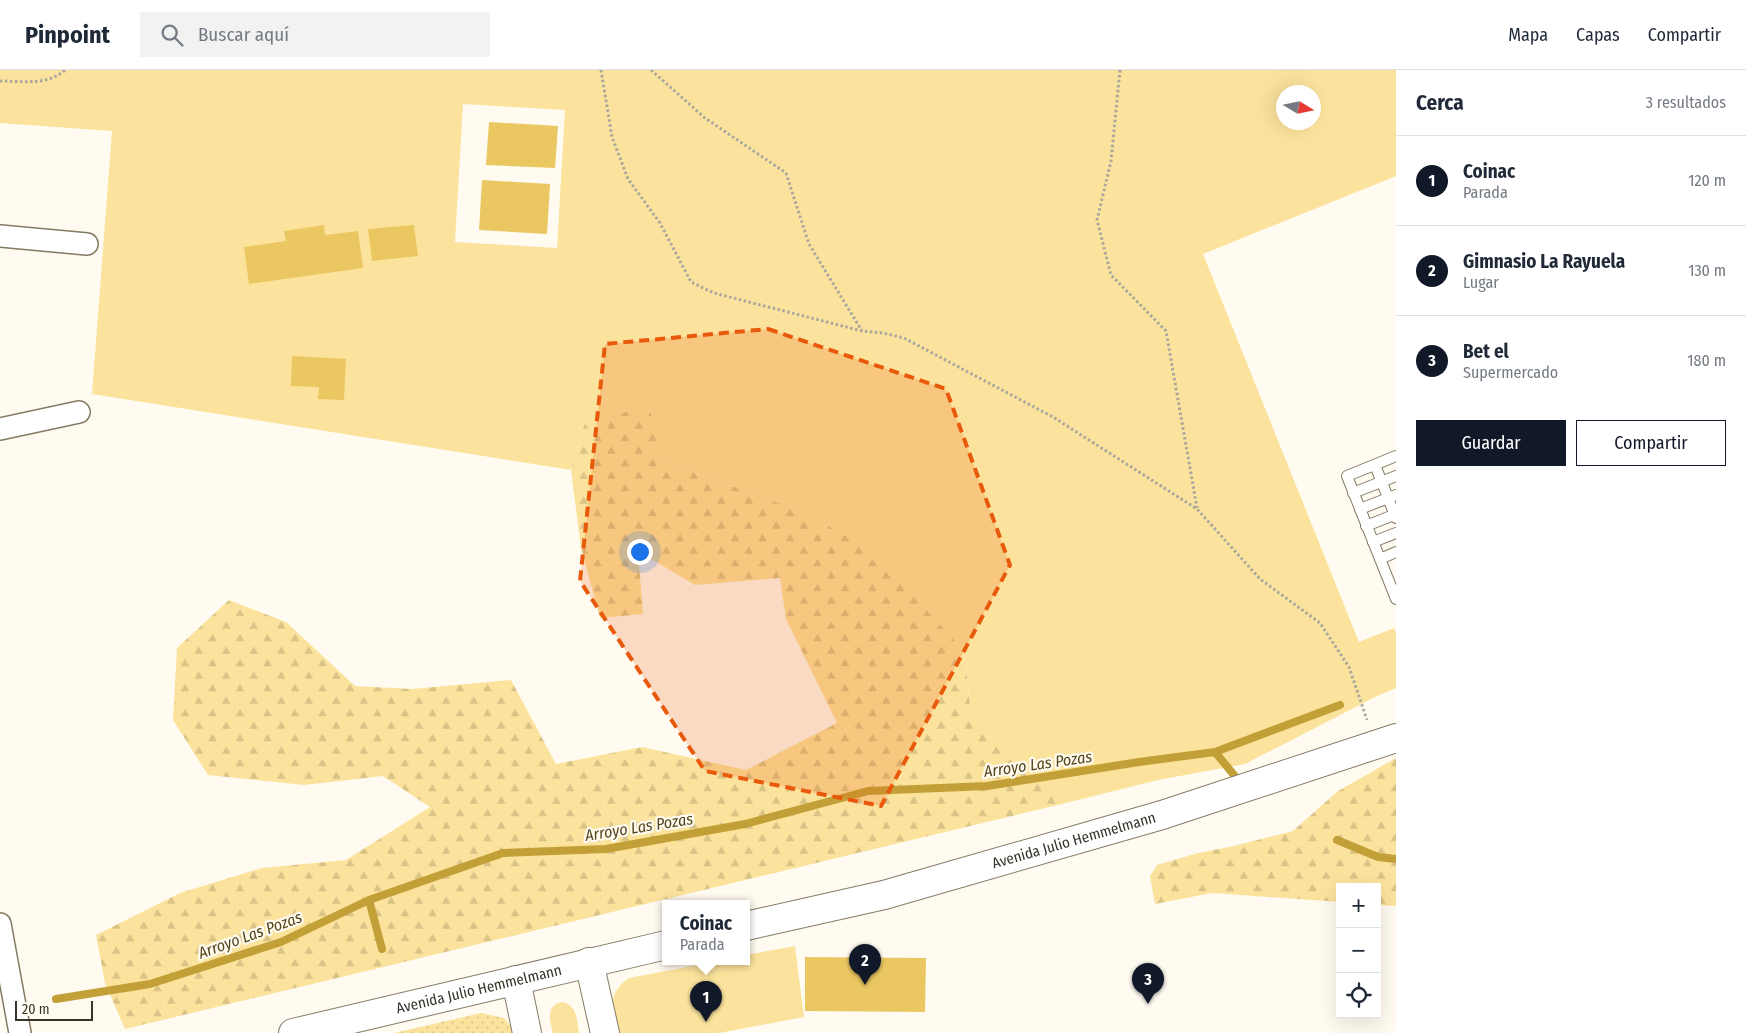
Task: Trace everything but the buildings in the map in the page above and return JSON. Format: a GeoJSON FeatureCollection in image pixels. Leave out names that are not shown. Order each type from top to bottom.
{"type":"FeatureCollection","features":[{"type":"Feature","properties":{"kind":"main road","name":"Avenida Julio Hemmelmann"},"geometry":{"type":"LineString","coordinates":[[750,925],[884,895],[1162,815],[1385,742]]}},
{"type":"Feature","properties":{"kind":"main road","name":"Avenida Julio Hemmelmann"},"geometry":{"type":"LineString","coordinates":[[292,1033],[662,946]]}},
{"type":"Feature","properties":{"kind":"main road"},"geometry":{"type":"LineString","coordinates":[[589,962],[605,1033]]}},
{"type":"Feature","properties":{"kind":"main road"},"geometry":{"type":"LineString","coordinates":[[516,980],[527,1033]]}},
{"type":"Feature","properties":{"kind":"street"},"geometry":{"type":"LineString","coordinates":[[0,236],[87,244]]}},
{"type":"Feature","properties":{"kind":"street"},"geometry":{"type":"LineString","coordinates":[[0,429],[79,412]]}},
{"type":"Feature","properties":{"kind":"street"},"geometry":{"type":"LineString","coordinates":[[0,924],[20,1033]]}},
{"type":"Feature","properties":{"kind":"lane"},"geometry":{"type":"LineString","coordinates":[[1396,456],[1347,476],[1396,599]]}},
{"type":"Feature","properties":{"kind":"lane"},"geometry":{"type":"LineString","coordinates":[[1366,526],[1395,515],[1392,496],[1382,481],[1375,464]]}},
{"type":"Feature","properties":{"kind":"lane"},"geometry":{"type":"LineString","coordinates":[[1353,493],[1396,476]]}},
{"type":"Feature","properties":{"kind":"lane"},"geometry":{"type":"LineString","coordinates":[[1360,509],[1392,496]]}},
{"type":"Feature","properties":{"kind":"lane"},"geometry":{"type":"LineString","coordinates":[[1373,542],[1396,533]]}},
{"type":"Feature","properties":{"kind":"lane"},"geometry":{"type":"LineString","coordinates":[[1380,559],[1396,552]]}},
{"type":"Feature","properties":{"kind":"path"},"geometry":{"type":"LineString","coordinates":[[0,81],[36,82],[58,76],[65,70]]}},
{"type":"Feature","properties":{"kind":"path"},"geometry":{"type":"LineString","coordinates":[[601,70],[612,137],[628,180],[660,223],[691,282],[714,294],[862,331],[904,338],[1044,412],[1197,509],[1260,579],[1320,623],[1349,667],[1368,721],[1385,742]]}},
{"type":"Feature","properties":{"kind":"path"},"geometry":{"type":"LineString","coordinates":[[651,70],[705,118],[786,173],[809,244],[862,331]]}},
{"type":"Feature","properties":{"kind":"path"},"geometry":{"type":"LineString","coordinates":[[1120,70],[1111,161],[1096,220],[1111,275],[1166,331],[1197,509]]}},
{"type":"Feature","properties":{"kind":"highlighted area"},"geometry":{"type":"Polygon","coordinates":[[[768,329],[946,389],[1010,565],[881,806],[705,771],[580,581],[605,344],[768,329]]]}},
{"type":"Feature","properties":{"kind":"green space"},"geometry":{"type":"Polygon","coordinates":[[[0,70],[1396,70],[1396,176],[1203,254],[1359,642],[1394,628],[1396,633],[1396,688],[1245,764],[1158,780],[1074,801],[1009,758],[970,705],[965,652],[801,511],[660,460],[584,425],[571,470],[92,394],[112,131],[0,123],[0,70]],[[463,104],[455,242],[557,248],[565,110],[463,104]]]}},
{"type":"Feature","properties":{"kind":"green space"},"geometry":{"type":"Polygon","coordinates":[[[649,405],[660,460],[801,511],[846,536],[896,577],[965,652],[970,705],[1009,758],[1074,801],[125,1029],[105,983],[96,935],[180,893],[262,868],[346,860],[430,807],[383,776],[304,785],[208,775],[173,720],[177,648],[229,600],[286,622],[355,686],[412,689],[511,680],[556,764],[642,747],[746,770],[837,723],[786,619],[780,578],[695,585],[638,551],[643,614],[600,618],[581,548],[571,470],[584,425],[649,405]]]}},
{"type":"Feature","properties":{"kind":"green space"},"geometry":{"type":"Polygon","coordinates":[[[1396,758],[1396,906],[1381,905],[1381,883],[1336,883],[1336,902],[1212,893],[1155,904],[1150,876],[1157,865],[1198,853],[1293,831],[1338,791],[1396,758]]]}},
{"type":"Feature","properties":{"kind":"green space"},"geometry":{"type":"Polygon","coordinates":[[[795,946],[804,1017],[719,1033],[619,1033],[613,1009],[614,996],[621,984],[629,978],[698,965],[750,965],[750,954],[795,946]]]}},
{"type":"Feature","properties":{"kind":"green space"},"geometry":{"type":"Polygon","coordinates":[[[562,1002],[571,1006],[577,1018],[579,1033],[553,1033],[550,1019],[551,1010],[562,1002]]]}},
{"type":"Feature","properties":{"kind":"green space"},"geometry":{"type":"Polygon","coordinates":[[[481,1013],[504,1018],[516,1033],[394,1033],[481,1013]]]}},
{"type":"Feature","properties":{"kind":"waterway"},"geometry":{"type":"LineString","coordinates":[[1215,752],[1340,705]]}},
{"type":"Feature","properties":{"kind":"waterway","name":"Arroyo Las Pozas"},"geometry":{"type":"LineString","coordinates":[[56,999],[150,984],[281,942],[369,900],[503,853],[606,849],[745,824],[868,791],[987,786],[1215,752],[1234,775]]}},
{"type":"Feature","properties":{"kind":"waterway","name":"Arroyo Las Pozas"},"geometry":{"type":"LineString","coordinates":[[1337,840],[1378,857],[1396,859]]}},
{"type":"Feature","properties":{"kind":"waterway"},"geometry":{"type":"LineString","coordinates":[[369,900],[382,949]]}},
{"type":"Feature","properties":{"kind":"place","name":"Gimnasio La Rayuela"},"geometry":{"type":"Point","coordinates":[865,985]}},
{"type":"Feature","properties":{"kind":"place","name":"Bet el"},"geometry":{"type":"Point","coordinates":[1148,1004]}},
{"type":"Feature","properties":{"kind":"place","name":"Coinac"},"geometry":{"type":"Point","coordinates":[706,1022]}}]}
